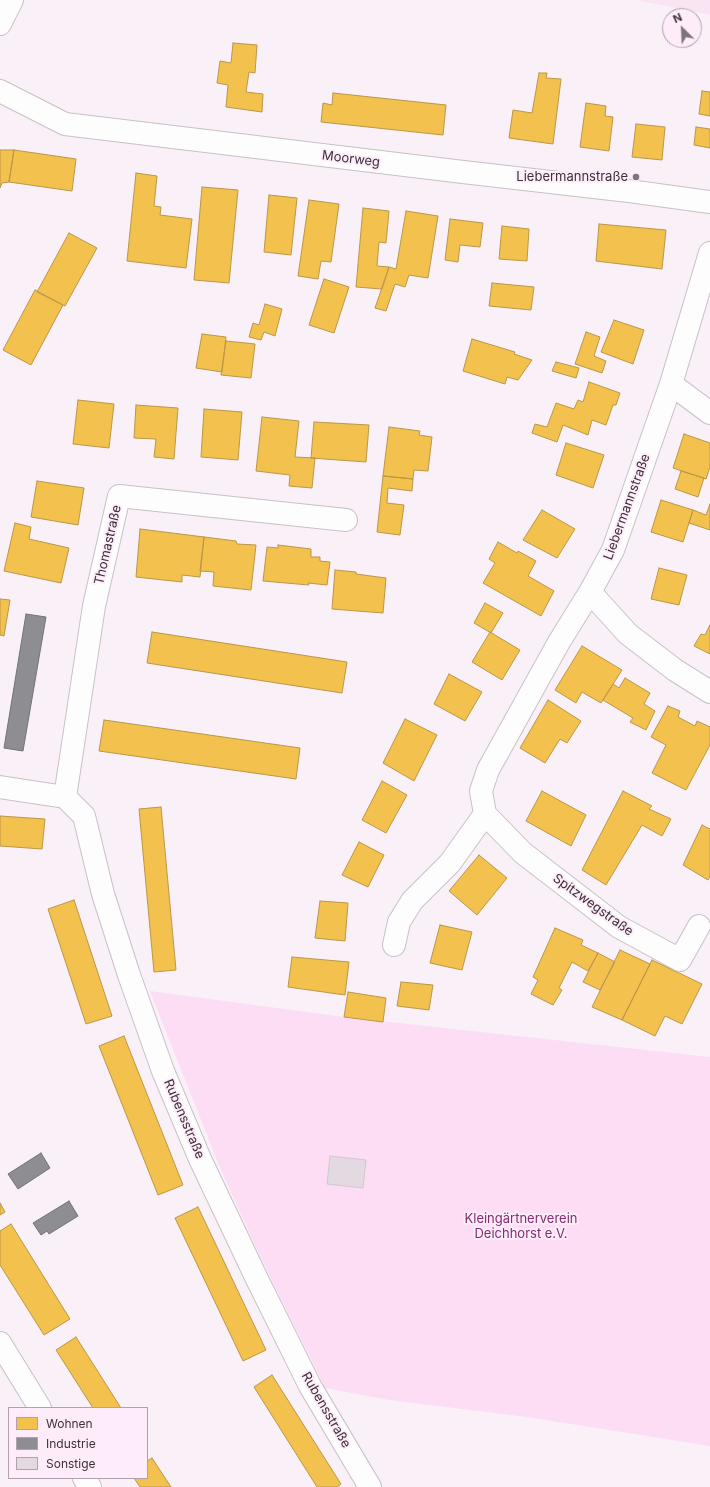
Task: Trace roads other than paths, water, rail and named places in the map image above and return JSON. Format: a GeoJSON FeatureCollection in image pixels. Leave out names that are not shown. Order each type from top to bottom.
{"type":"FeatureCollection","features":[{"type":"Feature","properties":{"kind":"street"},"geometry":{"type":"LineString","coordinates":[[0,24],[12,0]]}},
{"type":"Feature","properties":{"kind":"street","name":"Moorweg"},"geometry":{"type":"LineString","coordinates":[[0,91],[65,124],[447,170],[629,190],[710,202]]}},
{"type":"Feature","properties":{"kind":"street","name":"Liebermannstraße"},"geometry":{"type":"LineString","coordinates":[[590,592],[613,550],[672,384],[710,253]]}},
{"type":"Feature","properties":{"kind":"street"},"geometry":{"type":"LineString","coordinates":[[672,384],[710,413]]}},
{"type":"Feature","properties":{"kind":"street","name":"Thomastraße"},"geometry":{"type":"LineString","coordinates":[[65,797],[94,606],[119,496],[346,520]]}},
{"type":"Feature","properties":{"kind":"street"},"geometry":{"type":"LineString","coordinates":[[394,945],[399,922],[412,901],[450,863],[485,814],[481,791],[488,770],[559,642],[590,592],[628,634],[675,670],[710,692]]}},
{"type":"Feature","properties":{"kind":"street"},"geometry":{"type":"LineString","coordinates":[[0,787],[65,797]]}},
{"type":"Feature","properties":{"kind":"street","name":"Rubensstraße"},"geometry":{"type":"LineString","coordinates":[[65,797],[84,816],[103,894],[129,975],[163,1071],[200,1159],[310,1386],[370,1487]]}},
{"type":"Feature","properties":{"kind":"street","name":"Spitzwegstraße"},"geometry":{"type":"LineString","coordinates":[[485,814],[523,853],[619,927],[680,960],[699,926]]}},
{"type":"Feature","properties":{"kind":"street"},"geometry":{"type":"LineString","coordinates":[[0,1343],[39,1407]]}},
{"type":"Feature","properties":{"kind":"place","name":"Liebermannstraße"},"geometry":{"type":"Point","coordinates":[636,177]}},
{"type":"Feature","properties":{"kind":"park label","name":"Kleingärtnerverein Deichhorst e.V."},"geometry":{"type":"Point","coordinates":[521,1226]}}]}
